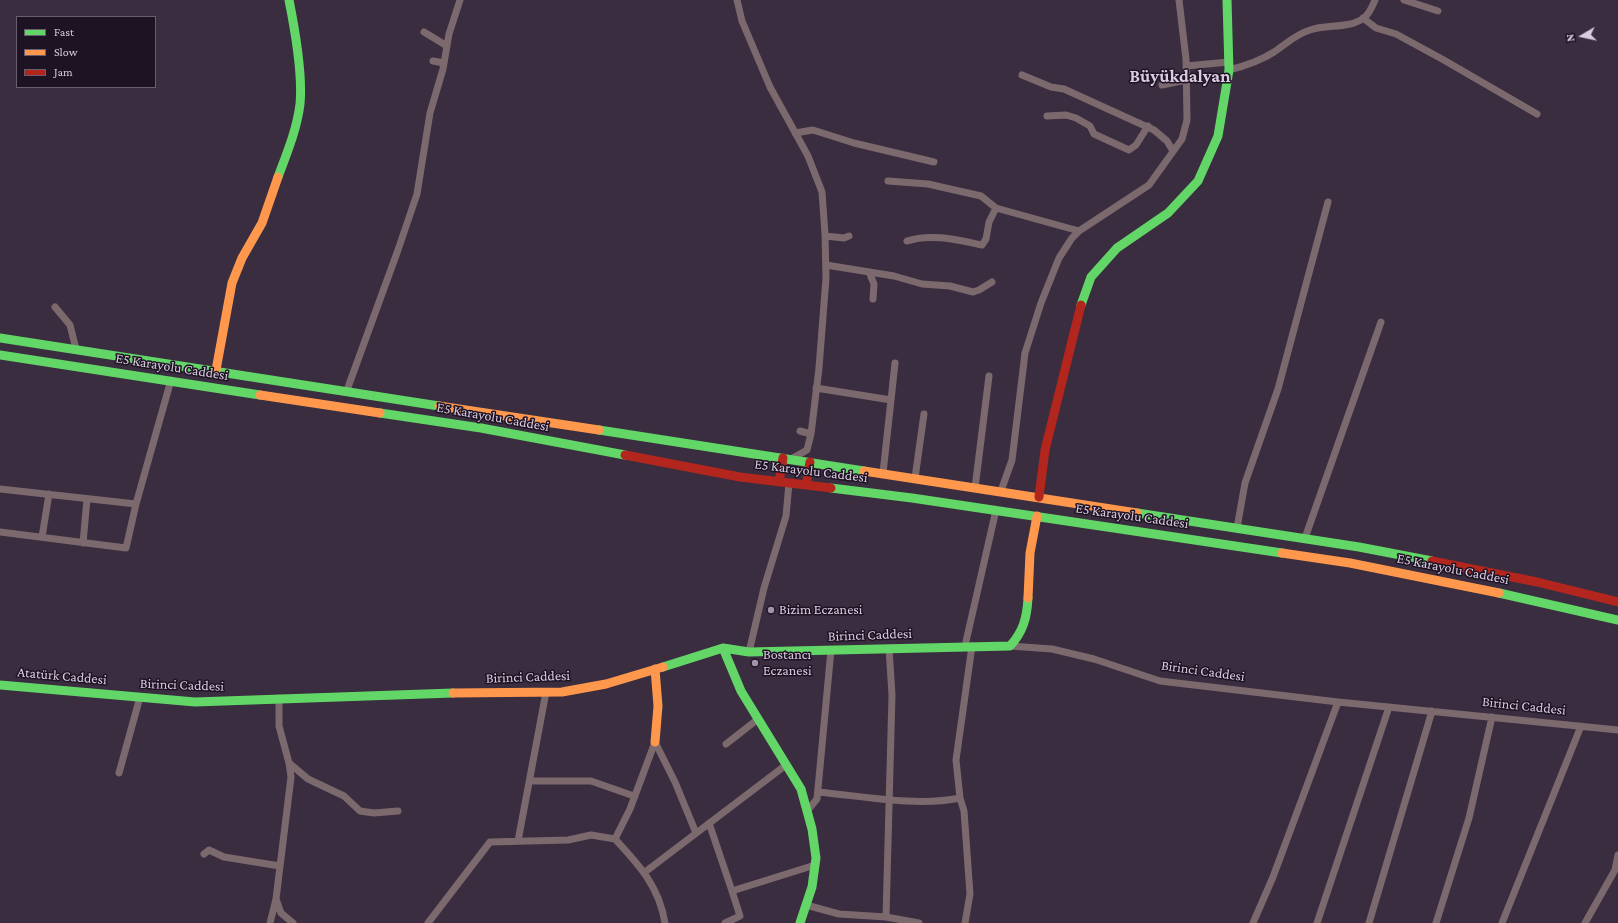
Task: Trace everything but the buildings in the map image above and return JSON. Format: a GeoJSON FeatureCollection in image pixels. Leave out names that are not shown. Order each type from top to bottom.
{"type":"FeatureCollection","features":[{"type":"Feature","properties":{"kind":"main road"},"geometry":{"type":"LineString","coordinates":[[216,370],[232,283],[242,258],[262,223],[293,135],[300,103],[299,67],[294,24],[289,0]]}},
{"type":"Feature","properties":{"kind":"main road"},"geometry":{"type":"LineString","coordinates":[[1039,497],[1045,450],[1079,311],[1091,277],[1117,248],[1168,213],[1198,181],[1218,136],[1229,66],[1227,0]]}},
{"type":"Feature","properties":{"kind":"main road","name":"E5 Karayolu Caddesi"},"geometry":{"type":"LineString","coordinates":[[0,338],[1305,538],[1359,547],[1537,582],[1618,602]]}},
{"type":"Feature","properties":{"kind":"main road","name":"E5 Karayolu Caddesi"},"geometry":{"type":"LineString","coordinates":[[0,355],[481,428],[740,477],[912,498],[1350,563],[1525,598],[1618,620]]}},
{"type":"Feature","properties":{"kind":"main road"},"geometry":{"type":"LineString","coordinates":[[779,482],[787,458]]}},
{"type":"Feature","properties":{"kind":"main road"},"geometry":{"type":"LineString","coordinates":[[806,485],[810,462]]}},
{"type":"Feature","properties":{"kind":"main road"},"geometry":{"type":"LineString","coordinates":[[1010,646],[1020,635],[1027,615],[1030,553],[1037,516]]}},
{"type":"Feature","properties":{"kind":"main road","name":"Birinci Caddesi"},"geometry":{"type":"LineString","coordinates":[[122,696],[195,702],[433,693],[562,692],[606,684],[723,648],[749,652],[1010,646]]}},
{"type":"Feature","properties":{"kind":"main road"},"geometry":{"type":"LineString","coordinates":[[723,648],[730,670],[801,789],[807,811],[816,865],[812,887],[800,923]]}},
{"type":"Feature","properties":{"kind":"main road"},"geometry":{"type":"LineString","coordinates":[[654,669],[658,703],[658,725],[655,742]]}},
{"type":"Feature","properties":{"kind":"main road","name":"Atatürk Caddesi"},"geometry":{"type":"LineString","coordinates":[[0,685],[122,696]]}},
{"type":"Feature","properties":{"kind":"street"},"geometry":{"type":"LineString","coordinates":[[347,390],[415,200],[430,113],[460,0]]}},
{"type":"Feature","properties":{"kind":"street"},"geometry":{"type":"LineString","coordinates":[[737,0],[742,21],[770,87],[808,156],[822,192],[826,265],[811,434],[807,450],[787,458]]}},
{"type":"Feature","properties":{"kind":"street"},"geometry":{"type":"LineString","coordinates":[[1001,491],[1012,460],[1027,346],[1040,303],[1059,258],[1072,238],[1080,231],[1149,185],[1158,175],[1165,162],[1182,139],[1187,120],[1186,66],[1179,0]]}},
{"type":"Feature","properties":{"kind":"street"},"geometry":{"type":"LineString","coordinates":[[1186,66],[1249,65],[1274,52],[1297,36],[1311,29],[1350,24],[1363,18],[1371,10],[1375,0]]}},
{"type":"Feature","properties":{"kind":"street"},"geometry":{"type":"LineString","coordinates":[[1404,0],[1438,10]]}},
{"type":"Feature","properties":{"kind":"street"},"geometry":{"type":"LineString","coordinates":[[1363,18],[1376,28],[1396,34],[1537,114]]}},
{"type":"Feature","properties":{"kind":"street"},"geometry":{"type":"LineString","coordinates":[[424,32],[447,46]]}},
{"type":"Feature","properties":{"kind":"street"},"geometry":{"type":"LineString","coordinates":[[433,61],[444,63]]}},
{"type":"Feature","properties":{"kind":"street"},"geometry":{"type":"LineString","coordinates":[[1022,75],[1051,87],[1064,90],[1148,126],[1162,136],[1173,151]]}},
{"type":"Feature","properties":{"kind":"street"},"geometry":{"type":"LineString","coordinates":[[1162,85],[1168,82],[1186,80]]}},
{"type":"Feature","properties":{"kind":"street"},"geometry":{"type":"LineString","coordinates":[[1047,116],[1066,115],[1076,118],[1090,126],[1094,134],[1129,150],[1136,145],[1148,126]]}},
{"type":"Feature","properties":{"kind":"street"},"geometry":{"type":"LineString","coordinates":[[795,133],[813,130],[854,143],[934,162]]}},
{"type":"Feature","properties":{"kind":"street"},"geometry":{"type":"LineString","coordinates":[[888,181],[928,184],[981,196],[996,208],[1080,231]]}},
{"type":"Feature","properties":{"kind":"street"},"geometry":{"type":"LineString","coordinates":[[1237,528],[1245,483],[1278,389],[1328,202]]}},
{"type":"Feature","properties":{"kind":"street"},"geometry":{"type":"LineString","coordinates":[[907,240],[918,237],[928,237],[982,245],[986,239],[989,222],[996,208]]}},
{"type":"Feature","properties":{"kind":"street"},"geometry":{"type":"LineString","coordinates":[[825,236],[844,238],[849,236]]}},
{"type":"Feature","properties":{"kind":"street"},"geometry":{"type":"LineString","coordinates":[[826,265],[869,272],[922,284],[950,286],[973,292],[992,282]]}},
{"type":"Feature","properties":{"kind":"street"},"geometry":{"type":"LineString","coordinates":[[869,272],[874,284],[873,299]]}},
{"type":"Feature","properties":{"kind":"street"},"geometry":{"type":"LineString","coordinates":[[55,307],[70,325],[76,349]]}},
{"type":"Feature","properties":{"kind":"street"},"geometry":{"type":"LineString","coordinates":[[1305,538],[1381,322]]}},
{"type":"Feature","properties":{"kind":"street"},"geometry":{"type":"LineString","coordinates":[[883,473],[895,363]]}},
{"type":"Feature","properties":{"kind":"street"},"geometry":{"type":"LineString","coordinates":[[976,488],[989,376]]}},
{"type":"Feature","properties":{"kind":"street"},"geometry":{"type":"LineString","coordinates":[[0,532],[126,548],[136,504],[171,380]]}},
{"type":"Feature","properties":{"kind":"street"},"geometry":{"type":"LineString","coordinates":[[816,388],[891,400]]}},
{"type":"Feature","properties":{"kind":"street"},"geometry":{"type":"LineString","coordinates":[[915,478],[924,414]]}},
{"type":"Feature","properties":{"kind":"street"},"geometry":{"type":"LineString","coordinates":[[800,431],[811,434]]}},
{"type":"Feature","properties":{"kind":"street"},"geometry":{"type":"LineString","coordinates":[[749,652],[764,588],[786,516],[789,483]]}},
{"type":"Feature","properties":{"kind":"street"},"geometry":{"type":"LineString","coordinates":[[0,489],[136,504]]}},
{"type":"Feature","properties":{"kind":"street"},"geometry":{"type":"LineString","coordinates":[[42,537],[49,494]]}},
{"type":"Feature","properties":{"kind":"street"},"geometry":{"type":"LineString","coordinates":[[83,543],[87,499]]}},
{"type":"Feature","properties":{"kind":"street"},"geometry":{"type":"LineString","coordinates":[[965,923],[970,894],[964,811],[960,798],[956,760],[968,646],[996,510]]}},
{"type":"Feature","properties":{"kind":"street","name":"Birinci Caddesi"},"geometry":{"type":"LineString","coordinates":[[1010,646],[1052,648],[1094,659],[1160,681],[1338,702],[1618,730]]}},
{"type":"Feature","properties":{"kind":"street"},"geometry":{"type":"LineString","coordinates":[[886,916],[892,695],[889,648]]}},
{"type":"Feature","properties":{"kind":"street"},"geometry":{"type":"LineString","coordinates":[[807,811],[814,805],[818,792],[831,650]]}},
{"type":"Feature","properties":{"kind":"street"},"geometry":{"type":"LineString","coordinates":[[518,841],[531,781],[546,692]]}},
{"type":"Feature","properties":{"kind":"street"},"geometry":{"type":"LineString","coordinates":[[119,773],[140,697]]}},
{"type":"Feature","properties":{"kind":"street"},"geometry":{"type":"LineString","coordinates":[[270,923],[276,899],[291,777],[289,763],[279,726],[279,698]]}},
{"type":"Feature","properties":{"kind":"street"},"geometry":{"type":"LineString","coordinates":[[1253,923],[1272,877],[1338,702]]}},
{"type":"Feature","properties":{"kind":"street"},"geometry":{"type":"LineString","coordinates":[[1317,923],[1389,707]]}},
{"type":"Feature","properties":{"kind":"street"},"geometry":{"type":"LineString","coordinates":[[1369,923],[1432,711]]}},
{"type":"Feature","properties":{"kind":"street"},"geometry":{"type":"LineString","coordinates":[[1436,923],[1469,818],[1492,717]]}},
{"type":"Feature","properties":{"kind":"street"},"geometry":{"type":"LineString","coordinates":[[726,744],[758,719]]}},
{"type":"Feature","properties":{"kind":"street"},"geometry":{"type":"LineString","coordinates":[[1502,923],[1581,726]]}},
{"type":"Feature","properties":{"kind":"street"},"geometry":{"type":"LineString","coordinates":[[615,838],[630,809],[655,742]]}},
{"type":"Feature","properties":{"kind":"street"},"geometry":{"type":"LineString","coordinates":[[655,742],[675,782],[696,833]]}},
{"type":"Feature","properties":{"kind":"street"},"geometry":{"type":"LineString","coordinates":[[289,763],[308,779],[344,796],[360,811],[374,813],[398,811]]}},
{"type":"Feature","properties":{"kind":"street"},"geometry":{"type":"LineString","coordinates":[[645,872],[786,765]]}},
{"type":"Feature","properties":{"kind":"street"},"geometry":{"type":"LineString","coordinates":[[531,781],[591,781],[634,796]]}},
{"type":"Feature","properties":{"kind":"street"},"geometry":{"type":"LineString","coordinates":[[818,792],[890,799],[943,802],[960,798]]}},
{"type":"Feature","properties":{"kind":"street"},"geometry":{"type":"LineString","coordinates":[[709,823],[740,916],[725,923]]}},
{"type":"Feature","properties":{"kind":"street"},"geometry":{"type":"LineString","coordinates":[[428,923],[490,842],[568,840],[591,835],[615,838],[645,872],[662,905],[665,923]]}},
{"type":"Feature","properties":{"kind":"street"},"geometry":{"type":"LineString","coordinates":[[204,854],[209,850],[221,852],[224,857],[280,866]]}},
{"type":"Feature","properties":{"kind":"street"},"geometry":{"type":"LineString","coordinates":[[1585,923],[1615,870],[1618,855]]}},
{"type":"Feature","properties":{"kind":"street"},"geometry":{"type":"LineString","coordinates":[[732,891],[816,865]]}},
{"type":"Feature","properties":{"kind":"street"},"geometry":{"type":"LineString","coordinates":[[276,899],[281,913],[293,923]]}},
{"type":"Feature","properties":{"kind":"street"},"geometry":{"type":"LineString","coordinates":[[806,905],[839,914],[886,916],[919,923]]}},
{"type":"Feature","properties":{"kind":"traffic: fast"},"geometry":{"type":"LineString","coordinates":[[278,177],[294,132],[299,113],[301,92],[296,38],[289,0]]}},
{"type":"Feature","properties":{"kind":"traffic: fast"},"geometry":{"type":"LineString","coordinates":[[1081,305],[1091,277],[1117,248],[1168,213],[1198,181],[1218,136],[1229,70],[1227,0]]}},
{"type":"Feature","properties":{"kind":"traffic: fast"},"geometry":{"type":"LineString","coordinates":[[0,338],[439,406]]}},
{"type":"Feature","properties":{"kind":"traffic: fast"},"geometry":{"type":"LineString","coordinates":[[0,355],[260,395]]}},
{"type":"Feature","properties":{"kind":"traffic: fast"},"geometry":{"type":"LineString","coordinates":[[380,413],[481,428],[625,455]]}},
{"type":"Feature","properties":{"kind":"traffic: fast"},"geometry":{"type":"LineString","coordinates":[[599,430],[864,471]]}},
{"type":"Feature","properties":{"kind":"traffic: fast"},"geometry":{"type":"LineString","coordinates":[[831,488],[912,498],[1282,553]]}},
{"type":"Feature","properties":{"kind":"traffic: fast"},"geometry":{"type":"LineString","coordinates":[[1137,513],[1359,547],[1432,561]]}},
{"type":"Feature","properties":{"kind":"traffic: fast"},"geometry":{"type":"LineString","coordinates":[[1499,593],[1618,620]]}},
{"type":"Feature","properties":{"kind":"traffic: fast"},"geometry":{"type":"LineString","coordinates":[[663,667],[723,648],[749,652],[1010,646],[1024,624],[1028,598]]}},
{"type":"Feature","properties":{"kind":"traffic: fast"},"geometry":{"type":"LineString","coordinates":[[723,648],[741,691],[801,789],[812,829],[816,858],[812,887],[800,923]]}},
{"type":"Feature","properties":{"kind":"traffic: fast"},"geometry":{"type":"LineString","coordinates":[[0,685],[195,702],[453,693]]}},
{"type":"Feature","properties":{"kind":"traffic: slow"},"geometry":{"type":"LineString","coordinates":[[216,370],[232,283],[242,258],[262,223],[278,177]]}},
{"type":"Feature","properties":{"kind":"traffic: slow"},"geometry":{"type":"LineString","coordinates":[[260,395],[380,413]]}},
{"type":"Feature","properties":{"kind":"traffic: slow"},"geometry":{"type":"LineString","coordinates":[[439,406],[599,430]]}},
{"type":"Feature","properties":{"kind":"traffic: slow"},"geometry":{"type":"LineString","coordinates":[[864,471],[1137,513]]}},
{"type":"Feature","properties":{"kind":"traffic: slow"},"geometry":{"type":"LineString","coordinates":[[1028,598],[1030,553],[1037,516]]}},
{"type":"Feature","properties":{"kind":"traffic: slow"},"geometry":{"type":"LineString","coordinates":[[1282,553],[1350,563],[1499,593]]}},
{"type":"Feature","properties":{"kind":"traffic: slow"},"geometry":{"type":"LineString","coordinates":[[453,693],[562,692],[606,684],[663,667]]}},
{"type":"Feature","properties":{"kind":"traffic: slow"},"geometry":{"type":"LineString","coordinates":[[655,669],[658,706],[655,742]]}},
{"type":"Feature","properties":{"kind":"traffic: jam"},"geometry":{"type":"LineString","coordinates":[[1039,497],[1045,450],[1081,305]]}},
{"type":"Feature","properties":{"kind":"traffic: jam"},"geometry":{"type":"LineString","coordinates":[[625,455],[740,477],[831,488]]}},
{"type":"Feature","properties":{"kind":"traffic: jam"},"geometry":{"type":"LineString","coordinates":[[779,482],[783,458]]}},
{"type":"Feature","properties":{"kind":"traffic: jam"},"geometry":{"type":"LineString","coordinates":[[806,485],[810,462]]}},
{"type":"Feature","properties":{"kind":"traffic: jam"},"geometry":{"type":"LineString","coordinates":[[1432,561],[1537,582],[1618,602]]}},
{"type":"Feature","properties":{"kind":"place","name":"Bizim Eczanesi"},"geometry":{"type":"Point","coordinates":[771,610]}},
{"type":"Feature","properties":{"kind":"place","name":"Bostancı Eczanesi"},"geometry":{"type":"Point","coordinates":[755,663]}},
{"type":"Feature","properties":{"kind":"district","name":"Büyükdalyan"},"geometry":{"type":"Point","coordinates":[1180,76]}}]}
